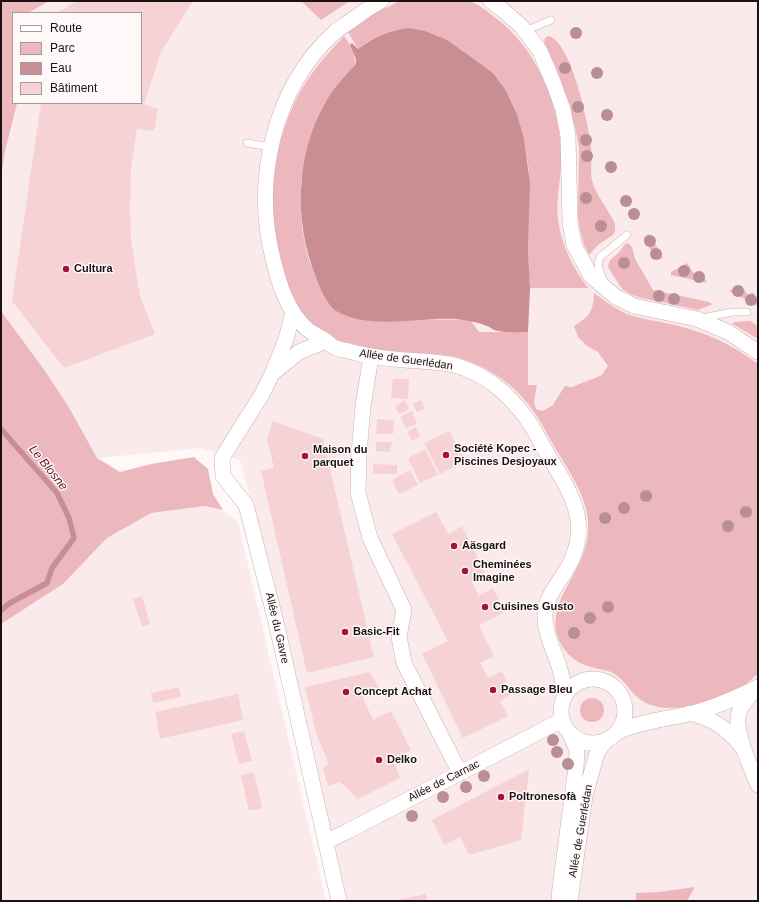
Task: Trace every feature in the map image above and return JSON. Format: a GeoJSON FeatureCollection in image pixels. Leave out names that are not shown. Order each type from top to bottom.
{"type":"FeatureCollection","features":[{"type":"Feature","properties":{"kind":"street","name":"Allée de Guerlédan"},"geometry":{"type":"LineString","coordinates":[[381,1],[335,32],[313,56],[294,84],[278,120],[270,147],[266,176],[266,209],[270,248],[278,280],[287,302],[308,330],[334,347],[371,357],[454,365],[479,375],[506,394],[526,418],[572,498],[577,514],[579,528],[578,542],[572,559],[546,605],[545,611],[545,622],[548,636],[560,669],[565,693]]}},
{"type":"Feature","properties":{"kind":"street"},"geometry":{"type":"LineString","coordinates":[[491,1],[504,10],[525,31],[540,51],[563,109],[568,136],[570,222],[574,245],[591,276],[616,297],[634,306],[697,319],[728,332],[758,352]]}},
{"type":"Feature","properties":{"kind":"street","name":"Allée du Gavre"},"geometry":{"type":"LineString","coordinates":[[293,312],[286,339],[272,374],[262,394],[222,458],[223,476],[246,505],[276,622],[339,901]]}},
{"type":"Feature","properties":{"kind":"street","name":"Allée du Gavre"},"geometry":{"type":"LineString","coordinates":[[272,374],[299,352],[326,341]]}},
{"type":"Feature","properties":{"kind":"street"},"geometry":{"type":"LineString","coordinates":[[371,357],[363,406],[359,446],[358,493],[370,538],[404,610],[398,637],[404,663],[460,773]]}},
{"type":"Feature","properties":{"kind":"street"},"geometry":{"type":"LineString","coordinates":[[612,736],[622,724],[624,716],[625,707],[618,690],[612,684],[595,678],[586,679],[571,687],[565,693],[560,706],[562,720],[570,734],[576,739],[591,743],[612,736],[633,725],[690,714],[721,704],[758,687]]}},
{"type":"Feature","properties":{"kind":"street"},"geometry":{"type":"LineString","coordinates":[[758,687],[742,704],[738,713],[737,722],[744,751],[758,785]]}},
{"type":"Feature","properties":{"kind":"street"},"geometry":{"type":"LineString","coordinates":[[690,714],[714,721],[725,729],[744,751]]}},
{"type":"Feature","properties":{"kind":"street","name":"Allée de Carnac"},"geometry":{"type":"LineString","coordinates":[[325,842],[562,720]]}},
{"type":"Feature","properties":{"kind":"street","name":"Allée de Guerlédan"},"geometry":{"type":"LineString","coordinates":[[560,901],[559,896],[576,767],[577,750],[570,734]]}},
{"type":"Feature","properties":{"kind":"street","name":"Allée de Guerlédan"},"geometry":{"type":"LineString","coordinates":[[570,901],[585,796],[597,753],[612,736]]}},
{"type":"Feature","properties":{"kind":"lane"},"geometry":{"type":"LineString","coordinates":[[525,31],[551,20]]}},
{"type":"Feature","properties":{"kind":"lane"},"geometry":{"type":"LineString","coordinates":[[247,143],[270,147]]}},
{"type":"Feature","properties":{"kind":"lane"},"geometry":{"type":"LineString","coordinates":[[610,292],[598,268],[598,262],[600,257],[605,252],[627,234]]}},
{"type":"Feature","properties":{"kind":"lane"},"geometry":{"type":"LineString","coordinates":[[697,319],[733,312],[747,312]]}},
{"type":"Feature","properties":{"kind":"shaded area"},"geometry":{"type":"Polygon","coordinates":[[[49,1],[301,1],[321,20],[350,1],[758,1],[758,901],[345,901],[266,557],[240,460],[201,448],[97,458],[1,320],[1,172],[13,104],[142,104],[142,12],[29,12],[49,1]]]}},
{"type":"Feature","properties":{"kind":"shaded area"},"geometry":{"type":"Polygon","coordinates":[[[205,506],[223,510],[238,522],[326,901],[1,901],[1,624],[63,584],[107,538],[151,513],[205,506]]]}},
{"type":"Feature","properties":{"kind":"green space"},"geometry":{"type":"Polygon","coordinates":[[[1,1],[49,1],[30,12],[12,12],[12,104],[17,104],[5,151],[1,177],[1,1]]]}},
{"type":"Feature","properties":{"kind":"green space"},"geometry":{"type":"Polygon","coordinates":[[[301,1],[350,1],[321,20],[301,1]]]}},
{"type":"Feature","properties":{"kind":"green space"},"geometry":{"type":"Polygon","coordinates":[[[400,1],[467,1],[474,3],[508,28],[521,42],[532,58],[542,75],[549,93],[559,131],[561,159],[557,207],[561,234],[563,242],[578,274],[588,288],[530,288],[528,250],[529,171],[524,138],[517,114],[505,89],[493,73],[474,61],[369,41],[358,49],[348,32],[373,14],[400,1]]]}},
{"type":"Feature","properties":{"kind":"green space"},"geometry":{"type":"Polygon","coordinates":[[[344,36],[352,48],[356,64],[338,84],[324,104],[314,128],[306,156],[301,182],[302,228],[310,263],[361,320],[429,319],[471,321],[479,332],[528,332],[528,385],[537,385],[534,402],[536,409],[542,411],[552,406],[565,386],[572,387],[602,375],[608,366],[598,352],[587,346],[578,337],[574,326],[590,313],[593,305],[594,293],[627,314],[698,331],[708,335],[729,345],[758,364],[758,674],[749,682],[713,700],[678,708],[666,708],[655,706],[641,700],[621,679],[611,672],[585,665],[570,656],[560,642],[556,631],[555,621],[559,604],[580,562],[586,545],[588,530],[587,515],[584,501],[571,474],[528,403],[500,377],[481,366],[461,358],[451,356],[346,346],[326,335],[314,326],[301,312],[289,288],[281,265],[276,240],[273,215],[273,190],[276,165],[281,140],[289,116],[299,94],[309,78],[344,36]]]}},
{"type":"Feature","properties":{"kind":"green space"},"geometry":{"type":"Polygon","coordinates":[[[548,36],[556,41],[564,52],[571,67],[583,103],[590,136],[591,175],[593,184],[615,224],[615,231],[613,235],[598,245],[590,254],[584,245],[578,216],[579,148],[575,127],[555,65],[544,45],[545,38],[548,36]]]}},
{"type":"Feature","properties":{"kind":"green space"},"geometry":{"type":"Polygon","coordinates":[[[649,234],[663,257],[659,260],[655,258],[644,239],[644,237],[649,234]]]}},
{"type":"Feature","properties":{"kind":"green space"},"geometry":{"type":"Polygon","coordinates":[[[628,243],[632,247],[635,259],[653,290],[709,302],[712,304],[698,310],[641,298],[622,289],[608,267],[611,259],[628,243]]]}},
{"type":"Feature","properties":{"kind":"green space"},"geometry":{"type":"Polygon","coordinates":[[[687,263],[695,275],[701,271],[707,283],[671,275],[671,272],[687,263]]]}},
{"type":"Feature","properties":{"kind":"green space"},"geometry":{"type":"Polygon","coordinates":[[[741,285],[748,295],[753,292],[758,300],[758,306],[729,291],[741,285]]]}},
{"type":"Feature","properties":{"kind":"green space"},"geometry":{"type":"Polygon","coordinates":[[[1,311],[45,371],[68,406],[97,458],[120,472],[151,464],[194,457],[208,469],[213,494],[223,510],[205,506],[151,513],[107,538],[63,584],[1,624],[1,311]]]}},
{"type":"Feature","properties":{"kind":"green space"},"geometry":{"type":"Polygon","coordinates":[[[750,321],[758,326],[758,339],[733,324],[734,322],[750,321]]]}},
{"type":"Feature","properties":{"kind":"green space"},"geometry":{"type":"Polygon","coordinates":[[[592,698],[600,702],[604,710],[600,718],[592,722],[584,718],[580,710],[584,702],[592,698]]]}},
{"type":"Feature","properties":{"kind":"green space"},"geometry":{"type":"Polygon","coordinates":[[[695,887],[687,901],[636,901],[636,893],[659,892],[695,887]]]}},
{"type":"Feature","properties":{"kind":"water"},"geometry":{"type":"Polygon","coordinates":[[[409,28],[425,31],[447,40],[493,73],[505,89],[517,114],[524,138],[530,183],[528,250],[530,288],[528,332],[497,331],[479,323],[455,319],[380,322],[351,317],[338,312],[330,305],[319,284],[308,254],[301,211],[303,167],[315,124],[324,105],[338,83],[356,64],[356,59],[350,45],[352,43],[358,49],[382,35],[409,28]]]}},
{"type":"Feature","properties":{"kind":"building"},"geometry":{"type":"Polygon","coordinates":[[[77,1],[193,1],[161,52],[144,104],[158,109],[154,131],[137,129],[131,168],[131,240],[140,296],[155,334],[64,368],[12,301],[41,104],[142,104],[142,12],[59,12],[77,1]]]}},
{"type":"Feature","properties":{"kind":"building"},"geometry":{"type":"Polygon","coordinates":[[[393,379],[409,379],[408,399],[391,398],[393,379]]]}},
{"type":"Feature","properties":{"kind":"building"},"geometry":{"type":"Polygon","coordinates":[[[405,400],[409,409],[399,414],[395,406],[405,400]]]}},
{"type":"Feature","properties":{"kind":"building"},"geometry":{"type":"Polygon","coordinates":[[[421,400],[425,409],[417,412],[413,404],[421,400]]]}},
{"type":"Feature","properties":{"kind":"building"},"geometry":{"type":"Polygon","coordinates":[[[412,411],[417,424],[406,428],[400,417],[412,411]]]}},
{"type":"Feature","properties":{"kind":"building"},"geometry":{"type":"Polygon","coordinates":[[[377,419],[394,420],[393,434],[376,434],[377,419]]]}},
{"type":"Feature","properties":{"kind":"building"},"geometry":{"type":"Polygon","coordinates":[[[273,421],[323,439],[374,657],[307,673],[261,471],[274,468],[267,439],[273,421]]]}},
{"type":"Feature","properties":{"kind":"building"},"geometry":{"type":"Polygon","coordinates":[[[416,427],[420,436],[412,441],[407,432],[416,427]]]}},
{"type":"Feature","properties":{"kind":"building"},"geometry":{"type":"Polygon","coordinates":[[[449,431],[465,461],[440,474],[424,443],[449,431]]]}},
{"type":"Feature","properties":{"kind":"building"},"geometry":{"type":"Polygon","coordinates":[[[376,442],[392,442],[390,452],[376,451],[376,442]]]}},
{"type":"Feature","properties":{"kind":"building"},"geometry":{"type":"Polygon","coordinates":[[[425,449],[438,475],[420,483],[408,458],[425,449]]]}},
{"type":"Feature","properties":{"kind":"building"},"geometry":{"type":"Polygon","coordinates":[[[373,464],[397,465],[397,474],[373,474],[373,464]]]}},
{"type":"Feature","properties":{"kind":"building"},"geometry":{"type":"Polygon","coordinates":[[[410,470],[418,485],[399,494],[392,480],[410,470]]]}},
{"type":"Feature","properties":{"kind":"building"},"geometry":{"type":"Polygon","coordinates":[[[436,512],[448,534],[462,526],[485,573],[471,581],[479,596],[493,588],[505,612],[479,625],[494,656],[480,663],[488,678],[502,671],[507,681],[504,683],[510,695],[500,701],[508,716],[463,738],[422,654],[448,641],[392,534],[436,512]]]}},
{"type":"Feature","properties":{"kind":"building"},"geometry":{"type":"Polygon","coordinates":[[[142,596],[150,624],[142,627],[133,599],[142,596]]]}},
{"type":"Feature","properties":{"kind":"building"},"geometry":{"type":"Polygon","coordinates":[[[370,672],[380,689],[363,698],[373,720],[391,711],[411,750],[393,760],[400,778],[358,799],[340,782],[328,786],[323,768],[329,764],[317,736],[305,687],[370,672]]]}},
{"type":"Feature","properties":{"kind":"building"},"geometry":{"type":"Polygon","coordinates":[[[179,687],[181,697],[153,703],[151,693],[179,687]]]}},
{"type":"Feature","properties":{"kind":"building"},"geometry":{"type":"Polygon","coordinates":[[[238,694],[243,720],[160,739],[155,712],[238,694]]]}},
{"type":"Feature","properties":{"kind":"building"},"geometry":{"type":"Polygon","coordinates":[[[244,731],[252,761],[239,764],[231,734],[244,731]]]}},
{"type":"Feature","properties":{"kind":"building","name":"Poltronesofà"},"geometry":{"type":"Polygon","coordinates":[[[529,769],[521,840],[469,855],[460,837],[444,845],[432,820],[529,769]]]}},
{"type":"Feature","properties":{"kind":"building"},"geometry":{"type":"Polygon","coordinates":[[[254,772],[262,808],[249,811],[241,775],[254,772]]]}},
{"type":"Feature","properties":{"kind":"building"},"geometry":{"type":"Polygon","coordinates":[[[426,894],[427,901],[396,901],[396,900],[426,894]]]}},
{"type":"Feature","properties":{"kind":"waterway","name":"Le Blosne"},"geometry":{"type":"LineString","coordinates":[[1,429],[57,493],[69,518],[74,538],[52,568],[47,583],[10,603],[1,610]]}},
{"type":"Feature","properties":{"kind":"place","name":"Cultura"},"geometry":{"type":"Point","coordinates":[66,269]}},
{"type":"Feature","properties":{"kind":"place","name":"Société Kopec - Piscines Desjoyaux"},"geometry":{"type":"Point","coordinates":[446,455]}},
{"type":"Feature","properties":{"kind":"place","name":"Maison du parquet"},"geometry":{"type":"Point","coordinates":[305,456]}},
{"type":"Feature","properties":{"kind":"place","name":"Aäsgard"},"geometry":{"type":"Point","coordinates":[454,546]}},
{"type":"Feature","properties":{"kind":"place","name":"Cheminées Imagine"},"geometry":{"type":"Point","coordinates":[465,571]}},
{"type":"Feature","properties":{"kind":"place","name":"Cuisines Gusto"},"geometry":{"type":"Point","coordinates":[485,607]}},
{"type":"Feature","properties":{"kind":"place","name":"Basic-Fit"},"geometry":{"type":"Point","coordinates":[345,632]}},
{"type":"Feature","properties":{"kind":"place","name":"Passage Bleu"},"geometry":{"type":"Point","coordinates":[493,690]}},
{"type":"Feature","properties":{"kind":"place","name":"Concept Achat"},"geometry":{"type":"Point","coordinates":[346,692]}},
{"type":"Feature","properties":{"kind":"place","name":"Delko"},"geometry":{"type":"Point","coordinates":[379,760]}},
{"type":"Feature","properties":{"kind":"place","name":"Poltronesofà"},"geometry":{"type":"Point","coordinates":[501,797]}}]}
